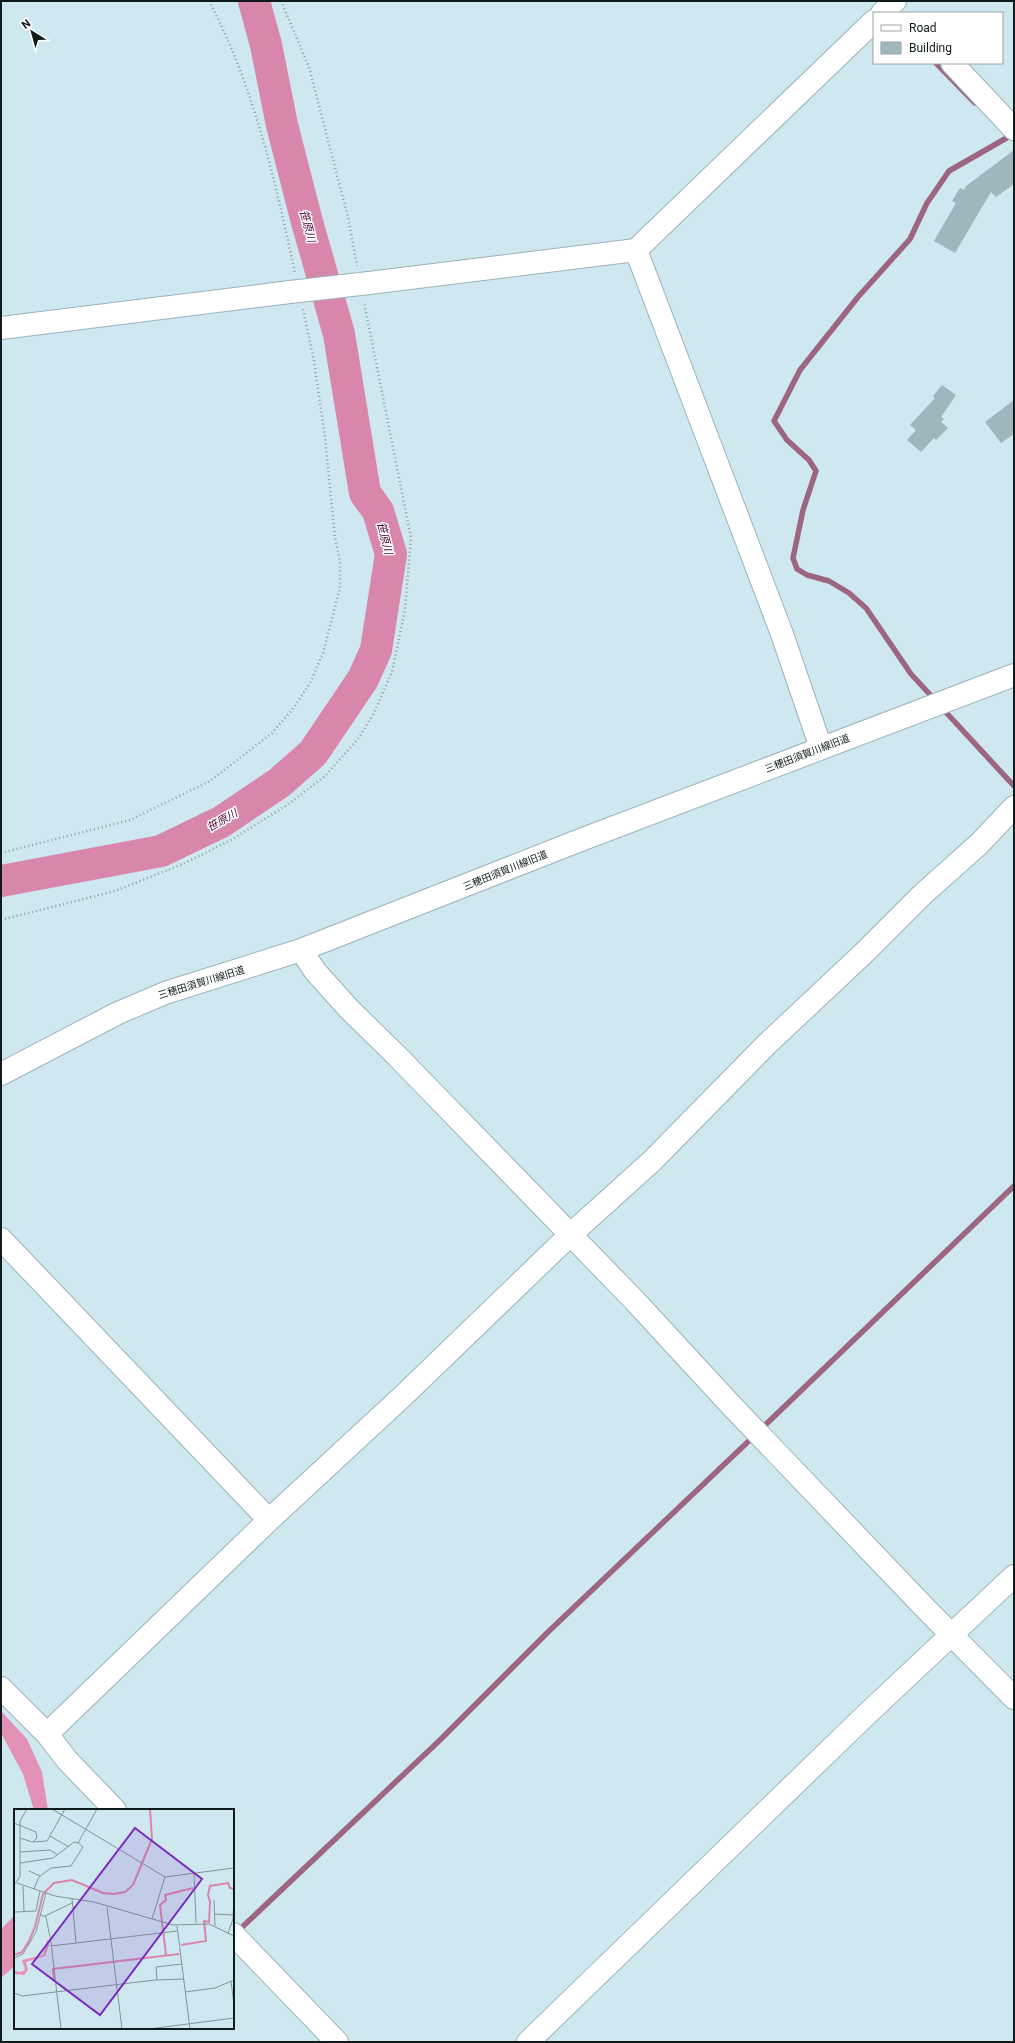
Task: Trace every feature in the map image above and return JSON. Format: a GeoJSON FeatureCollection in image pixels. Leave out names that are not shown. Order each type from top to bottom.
{"type":"FeatureCollection","features":[{"type":"Feature","properties":{"kind":"street"},"geometry":{"type":"LineString","coordinates":[[1,328],[636,250],[873,22]]}},
{"type":"Feature","properties":{"kind":"street"},"geometry":{"type":"LineString","coordinates":[[953,64],[1014,129]]}},
{"type":"Feature","properties":{"kind":"street"},"geometry":{"type":"LineString","coordinates":[[636,250],[782,634],[821,748]]}},
{"type":"Feature","properties":{"kind":"street","name":"三穂田須賀川線旧道"},"geometry":{"type":"LineString","coordinates":[[1,1074],[142,1002],[165,993],[301,950],[578,841],[1014,675]]}},
{"type":"Feature","properties":{"kind":"street"},"geometry":{"type":"LineString","coordinates":[[47,1734],[269,1520],[404,1395],[570,1235],[652,1161],[767,1044],[865,952],[923,894],[979,844],[1014,807]]}},
{"type":"Feature","properties":{"kind":"street"},"geometry":{"type":"LineString","coordinates":[[301,950],[315,971],[349,1009],[396,1055],[635,1301],[750,1426],[1014,1698]]}},
{"type":"Feature","properties":{"kind":"street"},"geometry":{"type":"LineString","coordinates":[[1,1239],[269,1520]]}},
{"type":"Feature","properties":{"kind":"street"},"geometry":{"type":"LineString","coordinates":[[528,2042],[867,1714],[953,1635],[1014,1576]]}},
{"type":"Feature","properties":{"kind":"street"},"geometry":{"type":"LineString","coordinates":[[1,1688],[47,1734],[67,1760],[114,1809]]}},
{"type":"Feature","properties":{"kind":"street"},"geometry":{"type":"LineString","coordinates":[[234,1935],[337,2042]]}},
{"type":"Feature","properties":{"kind":"path"},"geometry":{"type":"LineString","coordinates":[[1,853],[130,820],[210,781],[272,733],[293,709],[310,683],[323,652],[340,588],[340,562],[335,537],[324,430],[314,360],[296,291],[282,209],[258,121],[237,59],[209,1]]}},
{"type":"Feature","properties":{"kind":"path"},"geometry":{"type":"LineString","coordinates":[[1,920],[115,891],[183,864],[233,839],[287,805],[325,776],[358,739],[373,715],[392,672],[405,610],[411,538],[363,283],[348,217],[309,67],[281,1]]}},
{"type":"Feature","properties":{"kind":"shaded area"},"geometry":{"type":"Polygon","coordinates":[[[1,1711],[27,1739],[42,1772],[48,1809],[34,1809],[23,1774],[1,1733],[1,1711]]]}},
{"type":"Feature","properties":{"kind":"shaded area"},"geometry":{"type":"Polygon","coordinates":[[[14,1916],[14,1967],[1,1978],[1,1929],[14,1916]]]}},
{"type":"Feature","properties":{"kind":"building"},"geometry":{"type":"Polygon","coordinates":[[[1014,150],[1014,184],[996,197],[991,192],[955,253],[934,241],[956,203],[952,201],[960,188],[964,190],[966,186],[1014,150]]]}},
{"type":"Feature","properties":{"kind":"building"},"geometry":{"type":"Polygon","coordinates":[[[942,385],[956,395],[941,417],[944,419],[941,422],[948,428],[936,440],[934,438],[921,452],[907,440],[916,430],[910,425],[935,398],[933,396],[942,385]]]}},
{"type":"Feature","properties":{"kind":"building"},"geometry":{"type":"Polygon","coordinates":[[[1014,400],[1014,434],[1001,443],[985,422],[1014,400]]]}},
{"type":"Feature","properties":{"kind":"waterway","name":"笹原川"},"geometry":{"type":"LineString","coordinates":[[1,881],[161,851],[221,822],[279,783],[313,753],[363,679],[376,650],[391,554],[378,511],[365,493],[339,334],[307,222],[282,125],[266,45],[254,1]]}},
{"type":"Feature","properties":{"kind":"waterway"},"geometry":{"type":"LineString","coordinates":[[937,64],[975,103]]}},
{"type":"Feature","properties":{"kind":"waterway"},"geometry":{"type":"LineString","coordinates":[[935,700],[911,674],[866,608],[849,593],[829,581],[807,575],[797,569],[793,558],[803,510],[816,471],[809,460],[787,440],[774,421],[800,370],[858,297],[910,239],[927,203],[949,171],[1010,136],[1008,133]]}},
{"type":"Feature","properties":{"kind":"waterway"},"geometry":{"type":"LineString","coordinates":[[942,708],[1014,786]]}},
{"type":"Feature","properties":{"kind":"waterway"},"geometry":{"type":"LineString","coordinates":[[760,1430],[1014,1186]]}},
{"type":"Feature","properties":{"kind":"waterway"},"geometry":{"type":"LineString","coordinates":[[238,1931],[440,1740],[548,1632],[754,1436]]}}]}
